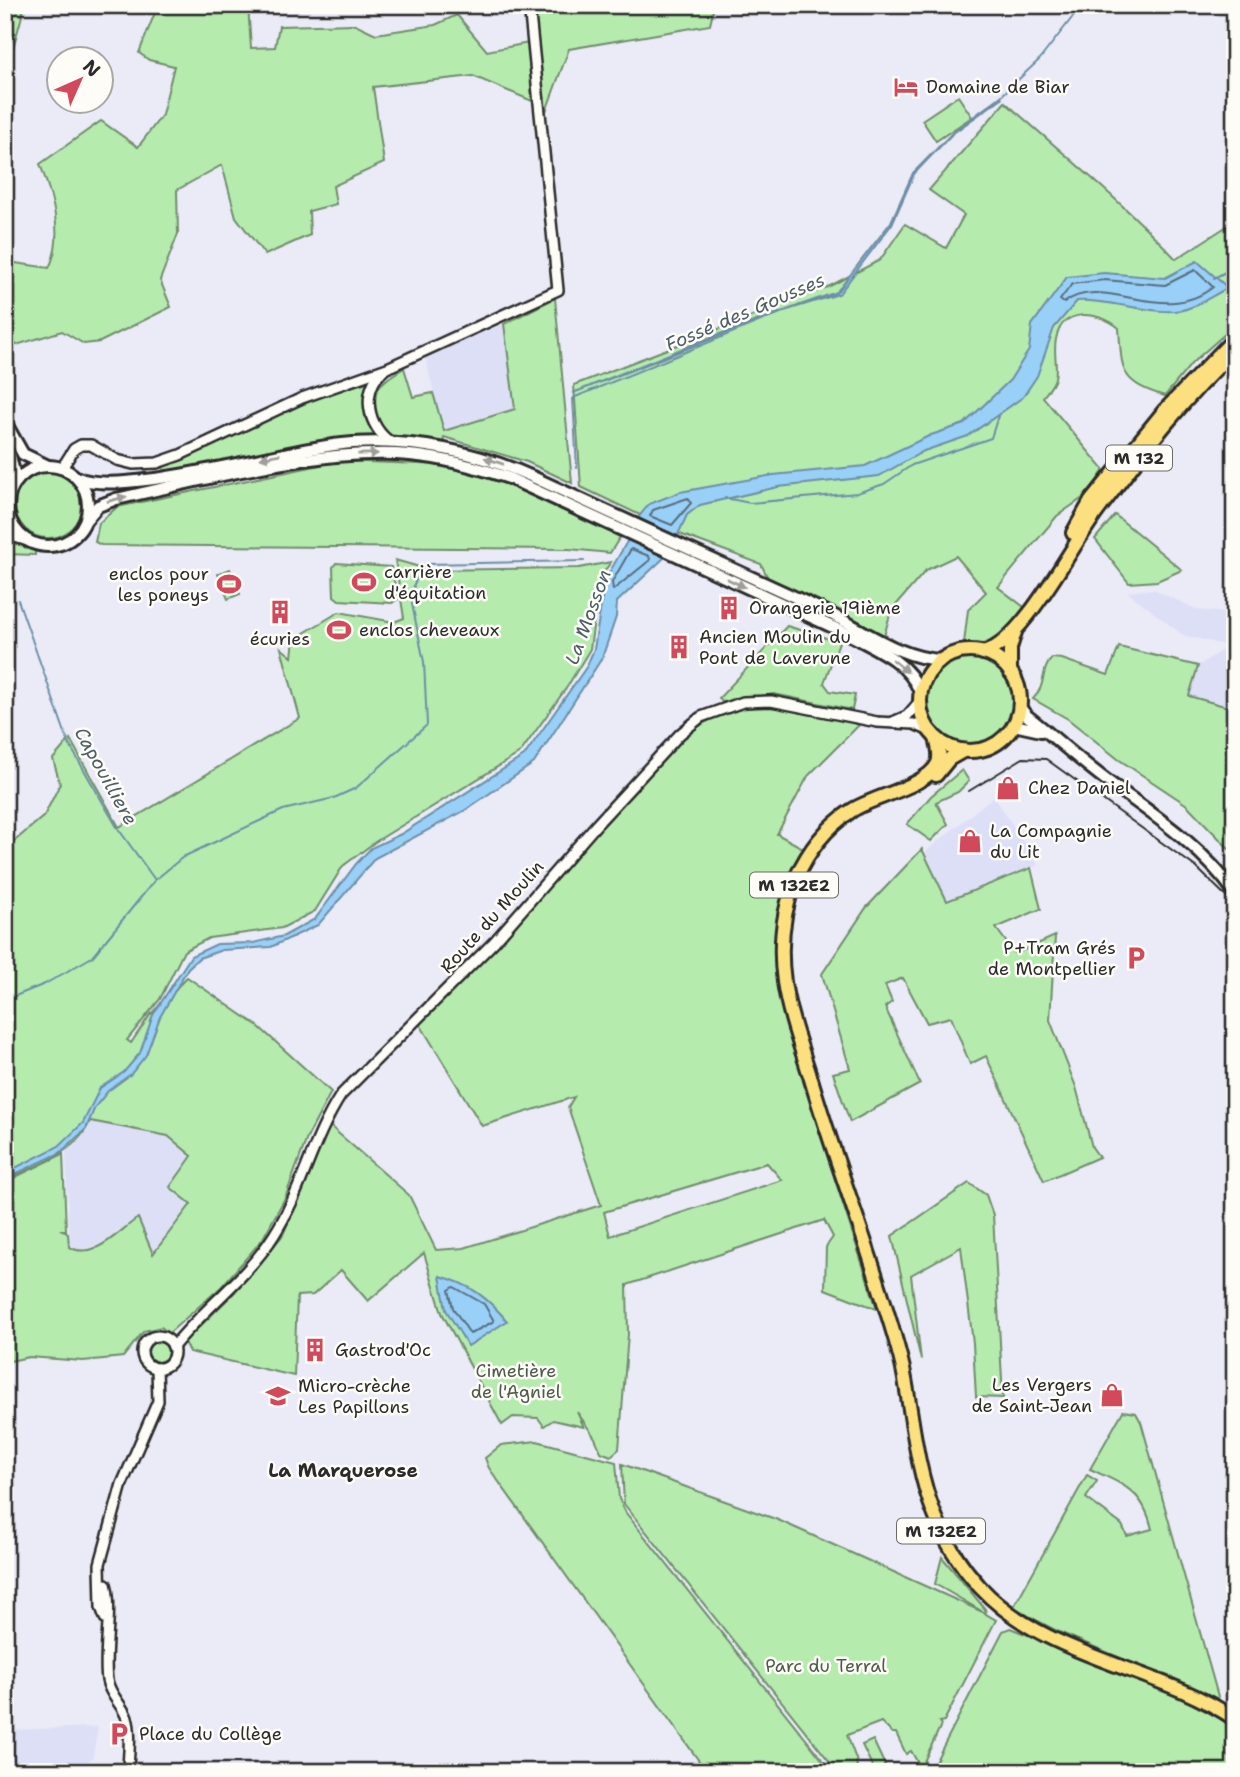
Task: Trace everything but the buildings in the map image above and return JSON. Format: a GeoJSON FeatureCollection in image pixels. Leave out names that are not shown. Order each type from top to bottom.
{"type":"FeatureCollection","features":[{"type":"Feature","properties":{"kind":"main road","name":"M 132"},"geometry":{"type":"LineString","coordinates":[[1055,576],[1068,543],[1091,501],[1186,385],[1235,338]]}},
{"type":"Feature","properties":{"kind":"main road","name":"M 132"},"geometry":{"type":"LineString","coordinates":[[983,653],[997,648],[1021,622],[1055,576],[1086,526],[1125,476],[1186,400],[1235,350]]}},
{"type":"Feature","properties":{"kind":"main road"},"geometry":{"type":"LineString","coordinates":[[5,422],[23,454],[62,468],[93,484],[132,483],[327,445],[391,443],[443,448],[488,459],[882,652],[910,674],[920,696],[922,717],[933,734],[963,751],[993,745],[1014,725],[1019,706],[1018,688],[1010,673],[1003,664],[983,653],[963,652],[942,660],[932,668],[920,696]]}},
{"type":"Feature","properties":{"kind":"main road"},"geometry":{"type":"LineString","coordinates":[[5,435],[16,481]]}},
{"type":"Feature","properties":{"kind":"main road"},"geometry":{"type":"LineString","coordinates":[[49,465],[31,469],[16,481],[11,489],[6,510],[14,528],[28,541],[41,546],[61,544],[79,532],[98,506],[116,499],[330,457],[382,454],[431,458],[484,470],[624,525]]}},
{"type":"Feature","properties":{"kind":"main road"},"geometry":{"type":"LineString","coordinates":[[76,477],[88,502],[86,520]]}},
{"type":"Feature","properties":{"kind":"main road"},"geometry":{"type":"LineString","coordinates":[[676,549],[856,625],[909,655],[919,659],[942,660]]}},
{"type":"Feature","properties":{"kind":"main road","name":"M 132"},"geometry":{"type":"LineString","coordinates":[[1010,673],[1010,648],[1021,622]]}},
{"type":"Feature","properties":{"kind":"main road"},"geometry":{"type":"LineString","coordinates":[[1019,706],[1026,715],[1104,779],[1176,831],[1209,862],[1235,893]]}},
{"type":"Feature","properties":{"kind":"main road"},"geometry":{"type":"LineString","coordinates":[[1014,725],[1038,729],[1056,738]]}},
{"type":"Feature","properties":{"kind":"main road","name":"M 132E2"},"geometry":{"type":"LineString","coordinates":[[907,787],[938,763],[933,734]]}},
{"type":"Feature","properties":{"kind":"main road","name":"M 132E2"},"geometry":{"type":"LineString","coordinates":[[963,751],[949,759],[932,778],[851,810],[813,848],[790,896],[783,931],[782,961],[794,1026],[895,1340],[929,1500],[941,1531],[981,1588],[1015,1617],[1045,1637],[1181,1690],[1235,1718]]}},
{"type":"Feature","properties":{"kind":"street"},"geometry":{"type":"LineString","coordinates":[[62,468],[74,449],[81,445],[133,464],[167,460],[302,398],[387,368],[558,290],[529,5]]}},
{"type":"Feature","properties":{"kind":"street"},"geometry":{"type":"LineString","coordinates":[[387,368],[375,379],[370,414],[378,432],[391,443]]}},
{"type":"Feature","properties":{"kind":"street"},"geometry":{"type":"LineString","coordinates":[[364,376],[375,379]]}},
{"type":"Feature","properties":{"kind":"street"},"geometry":{"type":"LineString","coordinates":[[5,534],[28,541]]}},
{"type":"Feature","properties":{"kind":"street"},"geometry":{"type":"LineString","coordinates":[[888,723],[906,716],[920,696]]}},
{"type":"Feature","properties":{"kind":"street","name":"Route du Moulin"},"geometry":{"type":"LineString","coordinates":[[173,1347],[262,1252],[276,1233],[323,1122],[341,1095],[494,943],[597,824],[692,724],[719,708],[756,701],[786,702],[888,723],[914,724],[933,734]]}},
{"type":"Feature","properties":{"kind":"street","name":"Route du Moulin"},"geometry":{"type":"LineString","coordinates":[[166,1338],[213,1303]]}},
{"type":"Feature","properties":{"kind":"street"},"geometry":{"type":"LineString","coordinates":[[152,1337],[166,1338],[173,1347],[171,1360],[158,1367],[145,1361],[143,1348],[152,1337]]}},
{"type":"Feature","properties":{"kind":"street"},"geometry":{"type":"LineString","coordinates":[[128,1772],[128,1723],[112,1696],[107,1679],[105,1618],[101,1607],[106,1592],[102,1555],[118,1496],[137,1442],[156,1408],[158,1367]]}},
{"type":"Feature","properties":{"kind":"shaded area"},"geometry":{"type":"Polygon","coordinates":[[[504,324],[515,409],[443,431],[425,356],[504,324]]]}},
{"type":"Feature","properties":{"kind":"shaded area"},"geometry":{"type":"Polygon","coordinates":[[[1153,589],[1198,610],[1235,614],[1235,709],[1189,696],[1198,666],[1228,646],[1183,635],[1127,592],[1153,589]]]}},
{"type":"Feature","properties":{"kind":"shaded area"},"geometry":{"type":"Polygon","coordinates":[[[994,796],[1038,865],[946,901],[925,852],[994,796]]]}},
{"type":"Feature","properties":{"kind":"shaded area"},"geometry":{"type":"Polygon","coordinates":[[[90,1121],[168,1136],[192,1156],[191,1203],[153,1254],[120,1229],[101,1247],[76,1251],[69,1247],[66,1149],[87,1129],[90,1121]]]}},
{"type":"Feature","properties":{"kind":"shaded area"},"geometry":{"type":"Polygon","coordinates":[[[98,1727],[93,1757],[87,1762],[92,1772],[5,1772],[5,1730],[98,1727]]]}},
{"type":"Feature","properties":{"kind":"green space"},"geometry":{"type":"Polygon","coordinates":[[[5,5],[25,5],[8,66],[5,5]]]}},
{"type":"Feature","properties":{"kind":"green space"},"geometry":{"type":"Polygon","coordinates":[[[158,5],[248,5],[251,48],[275,47],[279,26],[355,24],[376,34],[435,25],[457,15],[487,51],[529,43],[532,101],[473,76],[373,87],[384,163],[333,186],[336,204],[309,211],[310,235],[265,255],[236,217],[222,165],[177,190],[178,234],[160,280],[171,307],[100,342],[84,344],[62,331],[10,347],[8,262],[49,268],[54,255],[55,216],[40,164],[101,121],[138,147],[162,115],[174,66],[149,60],[139,53],[158,5]]]}},
{"type":"Feature","properties":{"kind":"green space"},"geometry":{"type":"Polygon","coordinates":[[[534,5],[714,5],[710,25],[569,49],[545,114],[534,5]]]}},
{"type":"Feature","properties":{"kind":"green space"},"geometry":{"type":"Polygon","coordinates":[[[958,96],[972,117],[936,141],[922,120],[958,96]]]}},
{"type":"Feature","properties":{"kind":"green space"},"geometry":{"type":"Polygon","coordinates":[[[1005,102],[1114,198],[1176,259],[1235,221],[1235,325],[1192,363],[1165,396],[1139,386],[1126,373],[1121,355],[1119,328],[1102,318],[1092,316],[1082,315],[1066,321],[1055,344],[1055,378],[1043,397],[1104,470],[1087,495],[1057,516],[998,587],[1024,607],[999,636],[984,644],[964,643],[968,610],[986,592],[956,556],[926,570],[891,611],[884,636],[769,580],[761,564],[680,534],[581,487],[574,385],[830,286],[880,260],[905,224],[946,248],[964,215],[929,190],[1005,102]]]}},
{"type":"Feature","properties":{"kind":"green space"},"geometry":{"type":"Polygon","coordinates":[[[555,298],[572,483],[527,462],[444,437],[443,445],[391,438],[376,422],[375,402],[378,389],[387,379],[404,368],[413,397],[433,393],[444,431],[515,409],[504,324],[555,298]]]}},
{"type":"Feature","properties":{"kind":"green space"},"geometry":{"type":"Polygon","coordinates":[[[368,382],[365,417],[376,437],[309,444],[164,473],[163,467],[289,410],[368,382]]]}},
{"type":"Feature","properties":{"kind":"green space"},"geometry":{"type":"Polygon","coordinates":[[[340,461],[446,465],[508,485],[620,537],[610,553],[569,549],[101,545],[95,542],[99,523],[117,507],[340,461]]]}},
{"type":"Feature","properties":{"kind":"green space"},"geometry":{"type":"Polygon","coordinates":[[[54,472],[72,481],[79,492],[79,518],[72,529],[61,536],[42,538],[24,529],[17,518],[15,499],[24,481],[35,474],[54,472]]]}},
{"type":"Feature","properties":{"kind":"green space"},"geometry":{"type":"Polygon","coordinates":[[[1115,515],[1182,570],[1157,581],[1129,583],[1095,539],[1115,515]]]}},
{"type":"Feature","properties":{"kind":"green space"},"geometry":{"type":"Polygon","coordinates":[[[5,538],[17,539],[35,548],[35,555],[5,554],[5,538]]]}},
{"type":"Feature","properties":{"kind":"green space"},"geometry":{"type":"Polygon","coordinates":[[[395,560],[430,570],[579,568],[611,562],[600,577],[590,649],[567,687],[520,753],[375,842],[343,866],[315,911],[282,928],[209,938],[184,951],[160,999],[127,1040],[131,1043],[150,1015],[187,977],[258,1026],[331,1092],[307,1138],[285,1198],[262,1240],[221,1287],[169,1333],[161,1327],[144,1331],[123,1357],[83,1361],[29,1357],[5,1362],[5,1182],[63,1154],[66,1230],[62,1230],[68,1234],[69,1247],[88,1250],[97,1247],[138,1218],[153,1254],[191,1204],[170,1187],[192,1156],[168,1136],[90,1121],[76,1142],[54,1158],[5,1179],[5,849],[44,816],[60,784],[53,759],[70,739],[119,827],[300,718],[281,648],[292,657],[294,639],[339,612],[394,622],[404,618],[395,560]]]}},
{"type":"Feature","properties":{"kind":"green space","name":"carrière d'équitation"},"geometry":{"type":"Polygon","coordinates":[[[336,563],[391,567],[398,599],[392,603],[339,600],[334,596],[333,567],[336,563]]]}},
{"type":"Feature","properties":{"kind":"green space","name":"enclos pour les poneys"},"geometry":{"type":"Polygon","coordinates":[[[230,569],[240,594],[228,599],[218,574],[230,569]]]}},
{"type":"Feature","properties":{"kind":"green space"},"geometry":{"type":"Polygon","coordinates":[[[787,626],[839,642],[824,683],[830,691],[855,695],[852,710],[774,694],[722,702],[719,698],[787,626]]]}},
{"type":"Feature","properties":{"kind":"green space"},"geometry":{"type":"Polygon","coordinates":[[[1119,647],[1198,666],[1189,696],[1235,709],[1235,867],[1234,854],[1187,805],[1118,759],[1068,719],[1033,699],[1040,689],[1052,658],[1108,675],[1119,647]]]}},
{"type":"Feature","properties":{"kind":"green space"},"geometry":{"type":"Polygon","coordinates":[[[970,655],[987,659],[1002,669],[1012,684],[1016,701],[1012,718],[1002,733],[987,743],[970,747],[953,743],[938,733],[928,718],[924,701],[928,684],[938,669],[953,659],[970,655]]]}},
{"type":"Feature","properties":{"kind":"green space","name":"Cimetière de l'Agniel"},"geometry":{"type":"Polygon","coordinates":[[[754,707],[811,712],[860,724],[808,776],[777,834],[803,848],[808,855],[793,887],[782,971],[811,1080],[803,1081],[877,1309],[825,1289],[826,1247],[833,1237],[824,1220],[627,1285],[628,1334],[619,1449],[611,1456],[601,1452],[577,1412],[584,1427],[553,1420],[544,1426],[538,1418],[513,1417],[502,1425],[442,1313],[424,1253],[368,1301],[341,1270],[313,1295],[297,1296],[294,1376],[189,1352],[184,1342],[233,1294],[283,1235],[330,1126],[409,1195],[436,1250],[464,1248],[601,1205],[568,1107],[574,1097],[482,1126],[418,1021],[685,737],[713,718],[754,707]],[[767,1163],[604,1212],[610,1236],[782,1180],[767,1163]]]}},
{"type":"Feature","properties":{"kind":"green space"},"geometry":{"type":"Polygon","coordinates":[[[962,770],[969,781],[958,792],[936,802],[948,824],[931,841],[907,824],[931,796],[962,770]]]}},
{"type":"Feature","properties":{"kind":"green space"},"geometry":{"type":"Polygon","coordinates":[[[922,849],[947,901],[1031,868],[1041,909],[996,928],[1015,954],[1055,936],[1050,1020],[1076,1087],[1092,1147],[1099,1157],[1044,1181],[986,1056],[970,1064],[951,1017],[927,1023],[903,978],[885,985],[892,1002],[885,1007],[920,1084],[850,1122],[833,1073],[850,1069],[822,974],[866,908],[922,849]]]}},
{"type":"Feature","properties":{"kind":"green space"},"geometry":{"type":"Polygon","coordinates":[[[969,1183],[986,1195],[993,1215],[1003,1398],[976,1397],[973,1343],[961,1247],[911,1275],[921,1360],[892,1236],[969,1183]]]}},
{"type":"Feature","properties":{"kind":"green space"},"geometry":{"type":"Polygon","coordinates":[[[158,1342],[165,1345],[168,1352],[165,1359],[158,1362],[151,1359],[148,1352],[151,1345],[158,1342]]]}},
{"type":"Feature","properties":{"kind":"green space"},"geometry":{"type":"Polygon","coordinates":[[[1123,1411],[1136,1413],[1141,1422],[1219,1700],[1057,1631],[1013,1608],[1087,1475],[1097,1481],[1086,1498],[1122,1525],[1127,1536],[1152,1529],[1143,1505],[1130,1490],[1090,1469],[1123,1411]]]}},
{"type":"Feature","properties":{"kind":"green space"},"geometry":{"type":"Polygon","coordinates":[[[537,1441],[616,1462],[619,1499],[626,1513],[832,1772],[822,1772],[809,1761],[760,1769],[759,1772],[707,1772],[489,1468],[485,1458],[501,1445],[537,1441]]]}},
{"type":"Feature","properties":{"kind":"green space","name":"Parc du Terral"},"geometry":{"type":"Polygon","coordinates":[[[622,1464],[778,1520],[985,1613],[935,1584],[942,1557],[985,1609],[986,1614],[996,1620],[944,1721],[939,1722],[941,1725],[921,1768],[911,1751],[906,1754],[896,1733],[892,1733],[881,1722],[847,1735],[857,1762],[856,1772],[838,1772],[624,1504],[622,1464]]]}},
{"type":"Feature","properties":{"kind":"green space"},"geometry":{"type":"Polygon","coordinates":[[[1010,1628],[1154,1684],[1235,1728],[1232,1772],[930,1772],[1003,1631],[1010,1628]]]}},
{"type":"Feature","properties":{"kind":"green space"},"geometry":{"type":"Polygon","coordinates":[[[873,1740],[888,1772],[875,1772],[862,1745],[873,1740]]]}},
{"type":"Feature","properties":{"kind":"water"},"geometry":{"type":"Polygon","coordinates":[[[1002,98],[952,134],[914,174],[892,224],[839,294],[783,311],[837,292],[891,222],[913,173],[953,132],[1002,98]]]}},
{"type":"Feature","properties":{"kind":"water"},"geometry":{"type":"Polygon","coordinates":[[[1197,261],[1228,288],[1194,306],[1178,311],[1077,301],[1054,328],[1037,376],[1023,397],[968,436],[924,451],[879,476],[778,487],[700,505],[687,515],[677,537],[638,518],[649,504],[680,492],[773,475],[865,466],[931,435],[964,424],[1010,380],[1029,350],[1032,325],[1067,277],[1104,273],[1165,278],[1197,261]]]}},
{"type":"Feature","properties":{"kind":"water"},"geometry":{"type":"Polygon","coordinates":[[[778,313],[573,393],[706,339],[778,313]]]}},
{"type":"Feature","properties":{"kind":"water"},"geometry":{"type":"Polygon","coordinates":[[[629,538],[666,556],[617,602],[616,617],[602,658],[534,763],[464,811],[375,858],[318,925],[271,947],[222,950],[199,958],[188,968],[160,1017],[146,1055],[131,1074],[108,1091],[95,1107],[86,1129],[60,1153],[5,1179],[5,1173],[59,1146],[83,1123],[100,1088],[124,1072],[140,1053],[153,1015],[191,956],[217,944],[253,943],[284,936],[315,919],[371,848],[401,834],[524,756],[587,666],[594,649],[605,580],[629,538]]]}},
{"type":"Feature","properties":{"kind":"water"},"geometry":{"type":"Polygon","coordinates":[[[440,1276],[478,1293],[507,1321],[468,1346],[446,1310],[440,1276]]]}},
{"type":"Feature","properties":{"kind":"waterway","name":"Capouilliere"},"geometry":{"type":"LineString","coordinates":[[5,32],[18,5]]}},
{"type":"Feature","properties":{"kind":"waterway","name":"Fossé des Gousses"},"geometry":{"type":"LineString","coordinates":[[999,98],[1040,59],[1082,5]]}},
{"type":"Feature","properties":{"kind":"waterway","name":"Fossé des Gousses"},"geometry":{"type":"LineString","coordinates":[[899,207],[911,180]]}},
{"type":"Feature","properties":{"kind":"waterway","name":"La Mosson"},"geometry":{"type":"LineString","coordinates":[[1214,278],[1235,267]]}},
{"type":"Feature","properties":{"kind":"waterway","name":"Fossé des Gousses"},"geometry":{"type":"LineString","coordinates":[[798,306],[835,293],[843,285]]}},
{"type":"Feature","properties":{"kind":"waterway","name":"Fossé des Gousses"},"geometry":{"type":"LineString","coordinates":[[577,468],[573,398],[783,312]]}},
{"type":"Feature","properties":{"kind":"waterway","name":"La Mosson"},"geometry":{"type":"LineString","coordinates":[[725,498],[750,503],[857,493],[884,484],[912,465],[991,438],[998,416]]}},
{"type":"Feature","properties":{"kind":"waterway","name":"Fossé des Gousses"},"geometry":{"type":"LineString","coordinates":[[5,1000],[45,984],[92,957],[155,880],[183,857],[283,810],[334,798],[356,788],[427,725],[424,662],[412,604],[414,584],[425,564],[584,561]]}},
{"type":"Feature","properties":{"kind":"waterway","name":"Capouilliere"},"geometry":{"type":"LineString","coordinates":[[18,600],[69,744],[117,827],[155,880]]}},
{"type":"Feature","properties":{"kind":"tram line"},"geometry":{"type":"LineString","coordinates":[[969,791],[1023,758],[1046,759],[1197,868],[1235,905]]}},
{"type":"Feature","properties":{"kind":"place","name":"Domaine de Biar"},"geometry":{"type":"Point","coordinates":[906,87]}},
{"type":"Feature","properties":{"kind":"place","name":"carrière d'équitation"},"geometry":{"type":"Point","coordinates":[364,582]}},
{"type":"Feature","properties":{"kind":"place","name":"enclos pour les poneys"},"geometry":{"type":"Point","coordinates":[229,584]}},
{"type":"Feature","properties":{"kind":"place","name":"Orangerie 19ième"},"geometry":{"type":"Point","coordinates":[729,608]}},
{"type":"Feature","properties":{"kind":"place","name":"écuries"},"geometry":{"type":"Point","coordinates":[280,612]}},
{"type":"Feature","properties":{"kind":"place","name":"enclos cheveaux"},"geometry":{"type":"Point","coordinates":[339,630]}},
{"type":"Feature","properties":{"kind":"place","name":"Ancien Moulin du Pont de Laverune"},"geometry":{"type":"Point","coordinates":[679,647]}},
{"type":"Feature","properties":{"kind":"place","name":"Chez Daniel"},"geometry":{"type":"Point","coordinates":[1008,788]}},
{"type":"Feature","properties":{"kind":"place","name":"La Compagnie du Lit"},"geometry":{"type":"Point","coordinates":[970,841]}},
{"type":"Feature","properties":{"kind":"place","name":"P+Tram Grés de Montpellier"},"geometry":{"type":"Point","coordinates":[1136,958]}},
{"type":"Feature","properties":{"kind":"place","name":"Gastrod'Oc"},"geometry":{"type":"Point","coordinates":[315,1350]}},
{"type":"Feature","properties":{"kind":"place","name":"Les Vergers de Saint-Jean"},"geometry":{"type":"Point","coordinates":[1112,1395]}},
{"type":"Feature","properties":{"kind":"place","name":"Micro-crèche Les Papillons"},"geometry":{"type":"Point","coordinates":[278,1396]}},
{"type":"Feature","properties":{"kind":"place","name":"Place du Collège"},"geometry":{"type":"Point","coordinates":[119,1734]}},
{"type":"Feature","properties":{"kind":"district","name":"La Marquerose"},"geometry":{"type":"Point","coordinates":[343,1470]}}]}
